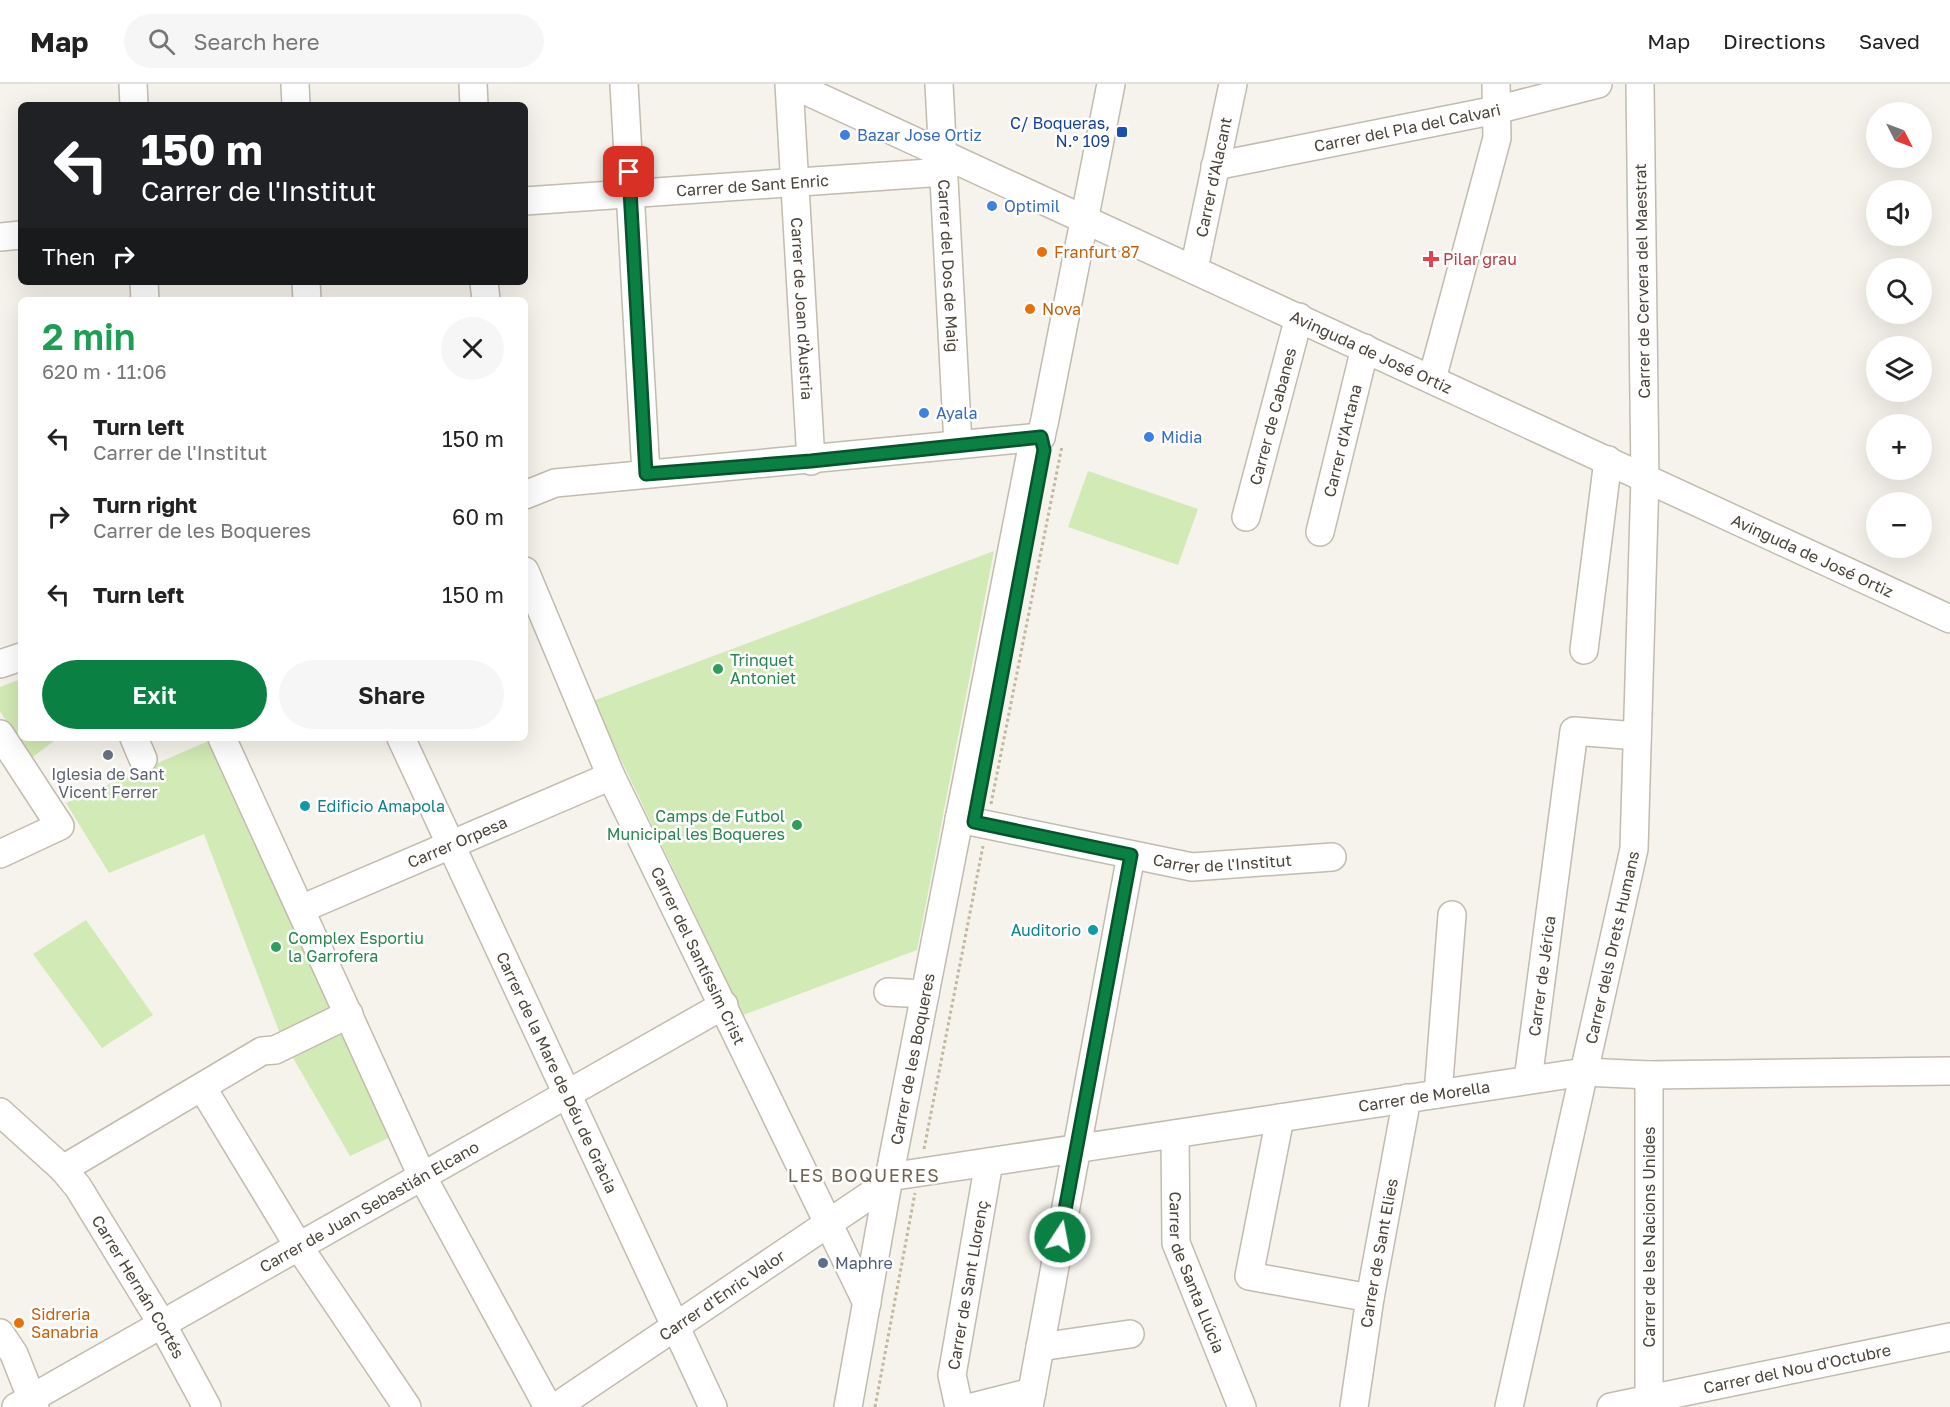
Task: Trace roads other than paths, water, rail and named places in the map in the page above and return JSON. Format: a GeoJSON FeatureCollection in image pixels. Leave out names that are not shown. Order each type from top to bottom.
{"type":"FeatureCollection","features":[{"type":"Feature","properties":{"kind":"street"},"geometry":{"type":"LineString","coordinates":[[133,84],[134,102]]}},
{"type":"Feature","properties":{"kind":"street"},"geometry":{"type":"LineString","coordinates":[[295,84],[296,102]]}},
{"type":"Feature","properties":{"kind":"street"},"geometry":{"type":"LineString","coordinates":[[473,84],[474,102]]}},
{"type":"Feature","properties":{"kind":"street"},"geometry":{"type":"LineString","coordinates":[[624,84],[646,474]]}},
{"type":"Feature","properties":{"kind":"street","name":"Avinguda de José Ortiz"},"geometry":{"type":"LineString","coordinates":[[790,84],[943,163],[1086,219],[1950,619]]}},
{"type":"Feature","properties":{"kind":"street","name":"Carrer de Joan d'Àustria"},"geometry":{"type":"LineString","coordinates":[[790,84],[811,461]]}},
{"type":"Feature","properties":{"kind":"street","name":"Carrer del Dos de Maig"},"geometry":{"type":"LineString","coordinates":[[939,84],[958,445]]}},
{"type":"Feature","properties":{"kind":"street","name":"Carrer de les Boqueres"},"geometry":{"type":"LineString","coordinates":[[848,1407],[867,1303],[903,1177],[925,994],[966,820],[1044,450],[1041,437],[1112,84]]}},
{"type":"Feature","properties":{"kind":"street","name":"Carrer d'Alacant"},"geometry":{"type":"LineString","coordinates":[[1194,268],[1233,84]]}},
{"type":"Feature","properties":{"kind":"street","name":"Carrer del Pla del Calvari"},"geometry":{"type":"LineString","coordinates":[[1215,166],[1496,97],[1598,84]]}},
{"type":"Feature","properties":{"kind":"street","name":"Carrer de Cervera del Maestrat"},"geometry":{"type":"LineString","coordinates":[[1640,84],[1645,478]]}},
{"type":"Feature","properties":{"kind":"street"},"geometry":{"type":"LineString","coordinates":[[1432,379],[1497,138],[1496,97]]}},
{"type":"Feature","properties":{"kind":"street","name":"Carrer de Sant Enric"},"geometry":{"type":"LineString","coordinates":[[528,201],[795,182],[943,163]]}},
{"type":"Feature","properties":{"kind":"street"},"geometry":{"type":"LineString","coordinates":[[0,237],[18,235]]}},
{"type":"Feature","properties":{"kind":"street","name":"Carrer de Cabanes"},"geometry":{"type":"LineString","coordinates":[[1246,517],[1299,317]]}},
{"type":"Feature","properties":{"kind":"street","name":"Carrer d'Artana"},"geometry":{"type":"LineString","coordinates":[[1320,532],[1365,348]]}},
{"type":"Feature","properties":{"kind":"street"},"geometry":{"type":"LineString","coordinates":[[528,494],[555,483],[811,461],[1041,437]]}},
{"type":"Feature","properties":{"kind":"street"},"geometry":{"type":"LineString","coordinates":[[1584,650],[1608,460]]}},
{"type":"Feature","properties":{"kind":"street","name":"Carrer dels Drets Humans"},"geometry":{"type":"LineString","coordinates":[[1509,1407],[1634,849],[1645,478]]}},
{"type":"Feature","properties":{"kind":"street","name":"Carrer del Santíssim Crist"},"geometry":{"type":"LineString","coordinates":[[528,578],[611,776],[867,1303]]}},
{"type":"Feature","properties":{"kind":"street"},"geometry":{"type":"LineString","coordinates":[[0,664],[18,658]]}},
{"type":"Feature","properties":{"kind":"street","name":"Carrer de Jérica"},"geometry":{"type":"LineString","coordinates":[[1528,1080],[1574,731],[1637,736]]}},
{"type":"Feature","properties":{"kind":"street"},"geometry":{"type":"LineString","coordinates":[[0,734],[60,826],[0,854]]}},
{"type":"Feature","properties":{"kind":"street"},"geometry":{"type":"LineString","coordinates":[[223,741],[422,1176],[548,1407]]}},
{"type":"Feature","properties":{"kind":"street","name":"Carrer de la Mare de Déu de Gràcia"},"geometry":{"type":"LineString","coordinates":[[402,741],[674,1328],[713,1407]]}},
{"type":"Feature","properties":{"kind":"street","name":"Carrer Orpesa"},"geometry":{"type":"LineString","coordinates":[[302,909],[611,776]]}},
{"type":"Feature","properties":{"kind":"street","name":"Carrer de les Boqueres"},"geometry":{"type":"LineString","coordinates":[[860,1407],[966,820]]}},
{"type":"Feature","properties":{"kind":"street","name":"Carrer de l'Institut"},"geometry":{"type":"LineString","coordinates":[[966,820],[1192,867],[1332,857]]}},
{"type":"Feature","properties":{"kind":"street"},"geometry":{"type":"LineString","coordinates":[[972,1407],[1030,1400],[1131,855]]}},
{"type":"Feature","properties":{"kind":"street"},"geometry":{"type":"LineString","coordinates":[[1438,1094],[1452,915]]}},
{"type":"Feature","properties":{"kind":"street"},"geometry":{"type":"LineString","coordinates":[[888,992],[925,994]]}},
{"type":"Feature","properties":{"kind":"street","name":"Carrer de Juan Sebastián Elcano"},"geometry":{"type":"LineString","coordinates":[[27,1404],[162,1324],[724,1005]]}},
{"type":"Feature","properties":{"kind":"street"},"geometry":{"type":"LineString","coordinates":[[63,1169],[262,1051],[275,1050],[349,1014]]}},
{"type":"Feature","properties":{"kind":"street","name":"Carrer de Morella"},"geometry":{"type":"LineString","coordinates":[[903,1177],[1584,1072],[1649,1075],[1950,1071]]}},
{"type":"Feature","properties":{"kind":"street","name":"Carrer de les Nacions Unides"},"geometry":{"type":"LineString","coordinates":[[1649,1075],[1649,1399]]}},
{"type":"Feature","properties":{"kind":"street"},"geometry":{"type":"LineString","coordinates":[[202,1087],[299,1246],[407,1407]]}},
{"type":"Feature","properties":{"kind":"street","name":"Carrer de Sant Elies"},"geometry":{"type":"LineString","coordinates":[[1354,1407],[1370,1298],[1407,1098]]}},
{"type":"Feature","properties":{"kind":"street","name":"Carrer Hernán Cortés"},"geometry":{"type":"LineString","coordinates":[[0,1112],[63,1169],[78,1187],[162,1324],[207,1407]]}},
{"type":"Feature","properties":{"kind":"street"},"geometry":{"type":"LineString","coordinates":[[1280,1118],[1249,1276],[1370,1298]]}},
{"type":"Feature","properties":{"kind":"street","name":"Carrer de Santa Llúcia"},"geometry":{"type":"LineString","coordinates":[[1175,1134],[1176,1243],[1242,1407]]}},
{"type":"Feature","properties":{"kind":"street","name":"Carrer de Sant Llorenç"},"geometry":{"type":"LineString","coordinates":[[959,1407],[952,1375],[989,1162]]}},
{"type":"Feature","properties":{"kind":"street","name":"Carrer d'Enric Valor"},"geometry":{"type":"LineString","coordinates":[[556,1407],[829,1223],[903,1177]]}},
{"type":"Feature","properties":{"kind":"street"},"geometry":{"type":"LineString","coordinates":[[0,1333],[14,1354],[27,1404]]}},
{"type":"Feature","properties":{"kind":"street"},"geometry":{"type":"LineString","coordinates":[[1040,1347],[1130,1334]]}},
{"type":"Feature","properties":{"kind":"street","name":"Carrer del Nou d'Octubre"},"geometry":{"type":"LineString","coordinates":[[1611,1407],[1950,1337]]}},
{"type":"Feature","properties":{"kind":"street"},"geometry":{"type":"LineString","coordinates":[[0,1371],[27,1404]]}},
{"type":"Feature","properties":{"kind":"place","name":"C/ Boqueras, N.º 109"},"geometry":{"type":"Point","coordinates":[1122,132]}},
{"type":"Feature","properties":{"kind":"place","name":"Bazar Jose Ortiz"},"geometry":{"type":"Point","coordinates":[845,135]}},
{"type":"Feature","properties":{"kind":"place","name":"Optimil"},"geometry":{"type":"Point","coordinates":[992,206]}},
{"type":"Feature","properties":{"kind":"place","name":"Franfurt 87"},"geometry":{"type":"Point","coordinates":[1042,252]}},
{"type":"Feature","properties":{"kind":"place","name":"Pilar grau"},"geometry":{"type":"Point","coordinates":[1431,259]}},
{"type":"Feature","properties":{"kind":"place","name":"Nova"},"geometry":{"type":"Point","coordinates":[1030,309]}},
{"type":"Feature","properties":{"kind":"place","name":"Ayala"},"geometry":{"type":"Point","coordinates":[924,413]}},
{"type":"Feature","properties":{"kind":"place","name":"Midia"},"geometry":{"type":"Point","coordinates":[1149,437]}},
{"type":"Feature","properties":{"kind":"place","name":"Trinquet Antoniet"},"geometry":{"type":"Point","coordinates":[718,669]}},
{"type":"Feature","properties":{"kind":"place","name":"Iglesia de Sant Vicent Ferrer"},"geometry":{"type":"Point","coordinates":[108,755]}},
{"type":"Feature","properties":{"kind":"place","name":"Edificio Amapola"},"geometry":{"type":"Point","coordinates":[305,806]}},
{"type":"Feature","properties":{"kind":"place","name":"Camps de Futbol Municipal les Boqueres"},"geometry":{"type":"Point","coordinates":[797,825]}},
{"type":"Feature","properties":{"kind":"place","name":"Auditorio"},"geometry":{"type":"Point","coordinates":[1093,930]}},
{"type":"Feature","properties":{"kind":"place","name":"Complex Esportiu la Garrofera"},"geometry":{"type":"Point","coordinates":[276,947]}},
{"type":"Feature","properties":{"kind":"place","name":"Maphre"},"geometry":{"type":"Point","coordinates":[823,1263]}},
{"type":"Feature","properties":{"kind":"place","name":"Sidreria Sanabria"},"geometry":{"type":"Point","coordinates":[19,1323]}},
{"type":"Feature","properties":{"kind":"district","name":"LES BOQUERES"},"geometry":{"type":"Point","coordinates":[864,1176]}}]}
